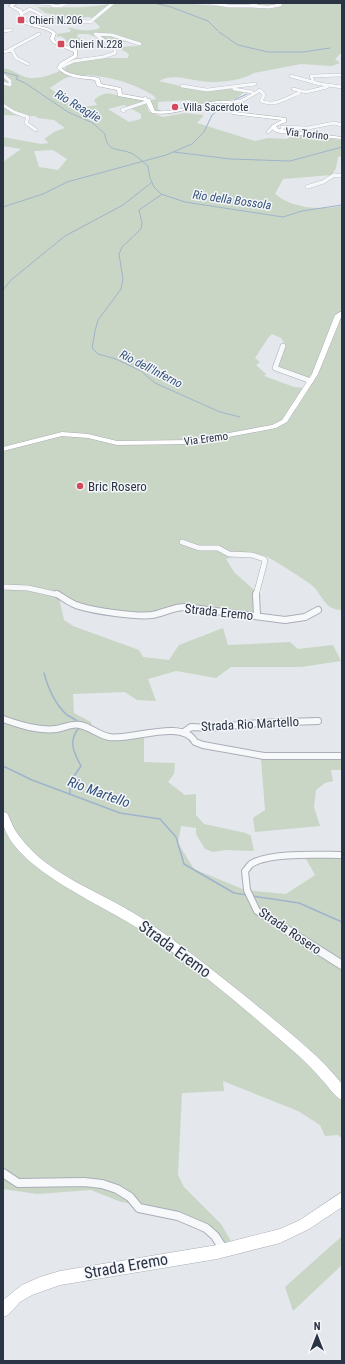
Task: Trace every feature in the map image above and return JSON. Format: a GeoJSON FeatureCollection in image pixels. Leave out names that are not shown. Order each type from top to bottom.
{"type":"FeatureCollection","features":[{"type":"Feature","properties":{"kind":"main road"},"geometry":{"type":"LineString","coordinates":[[16,3],[11,6],[23,13],[23,21],[26,24],[50,30],[54,33],[52,40],[54,42],[76,51],[76,56],[60,64],[59,68],[64,72],[78,77],[96,79],[98,80],[99,85],[119,89],[120,94],[124,96],[145,98],[148,100],[152,111],[158,113],[220,102],[233,102]]}},
{"type":"Feature","properties":{"kind":"main road","name":"Via Torino"},"geometry":{"type":"LineString","coordinates":[[233,102],[231,111],[236,114],[285,119],[273,127],[282,132],[342,138]]}},
{"type":"Feature","properties":{"kind":"main road","name":"Via Eremo"},"geometry":{"type":"LineString","coordinates":[[3,449],[62,434],[88,436],[117,443],[191,442],[271,428],[285,421],[311,380],[338,315],[342,313]]}},
{"type":"Feature","properties":{"kind":"main road","name":"Strada Eremo"},"geometry":{"type":"LineString","coordinates":[[3,816],[18,843],[36,861],[85,892],[134,919],[210,974],[299,1049],[334,1082],[342,1094]]}},
{"type":"Feature","properties":{"kind":"main road","name":"Strada Eremo"},"geometry":{"type":"LineString","coordinates":[[3,1310],[11,1301],[31,1288],[51,1281],[82,1273],[224,1250],[281,1236],[315,1218],[342,1199]]}},
{"type":"Feature","properties":{"kind":"street"},"geometry":{"type":"LineString","coordinates":[[36,3],[52,4],[53,6],[63,6],[67,3]]}},
{"type":"Feature","properties":{"kind":"street"},"geometry":{"type":"LineString","coordinates":[[66,20],[90,22],[113,3]]}},
{"type":"Feature","properties":{"kind":"street"},"geometry":{"type":"LineString","coordinates":[[210,3],[262,8],[275,6],[281,3]]}},
{"type":"Feature","properties":{"kind":"street"},"geometry":{"type":"LineString","coordinates":[[250,6],[257,3]]}},
{"type":"Feature","properties":{"kind":"street"},"geometry":{"type":"LineString","coordinates":[[23,13],[30,9],[40,14],[45,20],[48,19]]}},
{"type":"Feature","properties":{"kind":"street"},"geometry":{"type":"LineString","coordinates":[[3,31],[11,30]]}},
{"type":"Feature","properties":{"kind":"street"},"geometry":{"type":"LineString","coordinates":[[59,68],[74,61],[103,57],[115,53],[115,48],[95,34],[102,33],[140,44]]}},
{"type":"Feature","properties":{"kind":"street"},"geometry":{"type":"LineString","coordinates":[[3,52],[40,34]]}},
{"type":"Feature","properties":{"kind":"street"},"geometry":{"type":"LineString","coordinates":[[9,50],[13,50],[18,60],[28,64]]}},
{"type":"Feature","properties":{"kind":"street"},"geometry":{"type":"LineString","coordinates":[[306,73],[311,76],[314,82]]}},
{"type":"Feature","properties":{"kind":"street"},"geometry":{"type":"LineString","coordinates":[[3,75],[7,78],[10,85],[3,83]]}},
{"type":"Feature","properties":{"kind":"street"},"geometry":{"type":"LineString","coordinates":[[311,76],[342,75]]}},
{"type":"Feature","properties":{"kind":"street"},"geometry":{"type":"LineString","coordinates":[[291,76],[300,77],[331,86],[342,87]]}},
{"type":"Feature","properties":{"kind":"street"},"geometry":{"type":"LineString","coordinates":[[182,86],[203,90],[255,84]]}},
{"type":"Feature","properties":{"kind":"street"},"geometry":{"type":"LineString","coordinates":[[233,102],[241,101],[262,90],[264,95],[261,101],[265,103],[274,103],[299,93],[308,93],[331,86]]}},
{"type":"Feature","properties":{"kind":"street"},"geometry":{"type":"LineString","coordinates":[[226,88],[252,92],[254,94]]}},
{"type":"Feature","properties":{"kind":"street"},"geometry":{"type":"LineString","coordinates":[[293,89],[299,93]]}},
{"type":"Feature","properties":{"kind":"street"},"geometry":{"type":"LineString","coordinates":[[124,111],[122,110],[146,102],[145,98]]}},
{"type":"Feature","properties":{"kind":"street"},"geometry":{"type":"LineString","coordinates":[[3,105],[14,112],[28,117],[26,123],[36,130]]}},
{"type":"Feature","properties":{"kind":"street"},"geometry":{"type":"LineString","coordinates":[[282,132],[282,127],[308,128],[334,123],[342,125]]}},
{"type":"Feature","properties":{"kind":"street","name":"Via Torino"},"geometry":{"type":"LineString","coordinates":[[268,132],[273,127]]}},
{"type":"Feature","properties":{"kind":"street"},"geometry":{"type":"LineString","coordinates":[[307,187],[323,182],[334,176],[342,176]]}},
{"type":"Feature","properties":{"kind":"street"},"geometry":{"type":"LineString","coordinates":[[283,346],[275,368],[311,380]]}},
{"type":"Feature","properties":{"kind":"street"},"geometry":{"type":"LineString","coordinates":[[182,542],[199,548],[218,548],[224,553],[232,556],[252,556],[264,559],[265,560],[256,590],[255,605],[257,616]]}},
{"type":"Feature","properties":{"kind":"street","name":"Strada Eremo"},"geometry":{"type":"LineString","coordinates":[[3,587],[28,588],[57,594],[78,606],[109,612],[151,615],[162,613],[177,607],[185,607],[293,620],[305,617],[318,610]]}},
{"type":"Feature","properties":{"kind":"street","name":"Strada Rio Martello"},"geometry":{"type":"LineString","coordinates":[[3,719],[31,728],[56,729],[80,725],[109,737],[172,731],[184,732],[192,736],[196,742],[203,746],[264,756],[342,756]]}},
{"type":"Feature","properties":{"kind":"street","name":"Strada Rio Martello"},"geometry":{"type":"LineString","coordinates":[[184,732],[191,727],[210,728],[258,723],[318,721]]}},
{"type":"Feature","properties":{"kind":"street","name":"Strada Rosero"},"geometry":{"type":"LineString","coordinates":[[342,855],[304,855],[258,861],[251,864],[245,871],[248,890],[257,911],[342,965]]}},
{"type":"Feature","properties":{"kind":"street"},"geometry":{"type":"LineString","coordinates":[[3,1173],[18,1183],[92,1183],[114,1187],[127,1193],[139,1208],[160,1211],[194,1222],[215,1235],[224,1250]]}},
{"type":"Feature","properties":{"kind":"green space"},"geometry":{"type":"Polygon","coordinates":[[[113,3],[192,3],[218,6],[216,3],[342,3],[342,52],[335,59],[340,63],[332,66],[301,64],[254,73],[239,79],[222,82],[204,82],[178,77],[165,78],[159,81],[201,91],[227,88],[244,92],[237,98],[231,100],[195,106],[190,100],[158,102],[158,109],[163,112],[157,111],[152,106],[151,100],[156,99],[154,96],[135,86],[113,79],[90,75],[68,77],[50,88],[79,112],[84,107],[97,105],[94,100],[98,97],[105,94],[111,94],[143,99],[142,103],[146,104],[149,112],[163,117],[185,113],[204,115],[197,123],[255,141],[268,138],[287,139],[293,135],[342,140],[342,156],[338,157],[336,168],[332,175],[283,179],[275,194],[290,203],[307,207],[325,208],[342,206],[342,610],[329,606],[312,585],[299,576],[267,557],[258,554],[226,559],[234,572],[254,590],[254,614],[182,605],[154,613],[114,611],[80,605],[58,593],[64,620],[73,626],[139,650],[143,657],[169,660],[179,645],[223,628],[228,645],[290,642],[298,649],[333,645],[341,661],[301,667],[231,667],[216,678],[176,671],[148,679],[156,701],[137,700],[125,692],[73,694],[74,713],[91,722],[91,732],[101,737],[143,736],[144,762],[175,763],[174,774],[168,782],[185,795],[196,794],[196,815],[204,824],[246,833],[251,836],[254,851],[226,850],[213,852],[205,849],[196,834],[196,828],[181,826],[178,843],[194,869],[245,890],[286,894],[315,875],[305,857],[342,857],[342,1139],[338,1135],[325,1136],[320,1125],[298,1111],[223,1081],[224,1091],[182,1093],[178,1175],[184,1187],[221,1224],[231,1241],[224,1243],[215,1229],[204,1222],[181,1213],[121,1202],[91,1190],[37,1194],[3,1189],[3,162],[21,149],[3,146],[3,137],[41,144],[49,143],[44,139],[54,132],[65,128],[54,120],[38,118],[35,116],[3,115],[3,68],[30,78],[39,78],[66,68],[66,63],[78,58],[128,58],[129,54],[118,47],[137,46],[141,43],[128,41],[116,44],[88,34],[78,34],[77,37],[84,40],[75,43],[66,42],[61,36],[57,37],[57,34],[70,32],[71,30],[67,28],[87,30],[98,29],[100,27],[90,17],[55,19],[57,15],[45,13],[37,7],[104,5],[113,3]],[[124,105],[108,109],[129,122],[141,119],[141,114],[124,105]],[[53,150],[34,151],[39,167],[58,170],[67,159],[53,150]],[[272,334],[255,358],[260,362],[256,365],[266,374],[264,376],[294,387],[305,388],[293,408],[296,409],[308,389],[311,378],[277,368],[286,346],[281,338],[272,334]]]}},
{"type":"Feature","properties":{"kind":"green space"},"geometry":{"type":"Polygon","coordinates":[[[342,758],[342,770],[331,770],[333,781],[325,783],[316,790],[314,807],[320,826],[255,832],[253,818],[265,810],[261,759],[342,758]]]}},
{"type":"Feature","properties":{"kind":"green space"},"geometry":{"type":"Polygon","coordinates":[[[342,1236],[342,1265],[293,1311],[285,1287],[342,1236]]]}},
{"type":"Feature","properties":{"kind":"waterway"},"geometry":{"type":"LineString","coordinates":[[154,3],[171,7],[208,21],[218,31]]}},
{"type":"Feature","properties":{"kind":"waterway"},"geometry":{"type":"LineString","coordinates":[[219,32],[238,45],[268,52],[303,52],[330,48]]}},
{"type":"Feature","properties":{"kind":"waterway","name":"Rio Reaglie"},"geometry":{"type":"LineString","coordinates":[[3,72],[18,76],[16,79],[25,83],[68,112],[93,123],[105,134],[108,145],[114,149],[133,154],[142,161]]}},
{"type":"Feature","properties":{"kind":"waterway"},"geometry":{"type":"LineString","coordinates":[[234,100],[247,94]]}},
{"type":"Feature","properties":{"kind":"waterway"},"geometry":{"type":"LineString","coordinates":[[142,161],[166,155],[192,144],[204,132],[212,115],[229,102]]}},
{"type":"Feature","properties":{"kind":"waterway"},"geometry":{"type":"LineString","coordinates":[[174,152],[230,159],[290,161],[342,147]]}},
{"type":"Feature","properties":{"kind":"waterway"},"geometry":{"type":"LineString","coordinates":[[3,207],[43,194],[67,182],[142,161]]}},
{"type":"Feature","properties":{"kind":"waterway","name":"Rio della Bossola"},"geometry":{"type":"LineString","coordinates":[[142,161],[148,166],[150,178],[154,187],[161,194],[185,202],[283,217],[302,211],[342,205]]}},
{"type":"Feature","properties":{"kind":"waterway"},"geometry":{"type":"LineString","coordinates":[[3,290],[11,280],[65,236],[123,205],[151,183]]}},
{"type":"Feature","properties":{"kind":"waterway","name":"Rio dell'Inferno"},"geometry":{"type":"LineString","coordinates":[[161,195],[139,210],[142,223],[141,229],[122,247],[119,254],[123,279],[121,289],[98,320],[92,348],[98,354],[116,359],[141,371],[155,383],[220,412],[240,417]]}},
{"type":"Feature","properties":{"kind":"waterway"},"geometry":{"type":"LineString","coordinates":[[44,673],[50,690],[59,706],[67,715],[78,722]]}},
{"type":"Feature","properties":{"kind":"waterway"},"geometry":{"type":"LineString","coordinates":[[70,794],[70,782],[81,766],[73,748],[73,738],[78,729]]}},
{"type":"Feature","properties":{"kind":"waterway","name":"Rio Martello"},"geometry":{"type":"LineString","coordinates":[[3,766],[32,780],[120,813],[160,819],[176,837],[184,864],[234,893],[247,895]]}},
{"type":"Feature","properties":{"kind":"waterway","name":"Rio Martello"},"geometry":{"type":"LineString","coordinates":[[253,896],[299,903],[342,922]]}},
{"type":"Feature","properties":{"kind":"place","name":"Chieri N.206"},"geometry":{"type":"Point","coordinates":[21,20]}},
{"type":"Feature","properties":{"kind":"place","name":"Chieri N.228"},"geometry":{"type":"Point","coordinates":[61,44]}},
{"type":"Feature","properties":{"kind":"place","name":"Villa Sacerdote"},"geometry":{"type":"Point","coordinates":[175,107]}},
{"type":"Feature","properties":{"kind":"place","name":"Bric Rosero"},"geometry":{"type":"Point","coordinates":[80,486]}}]}
